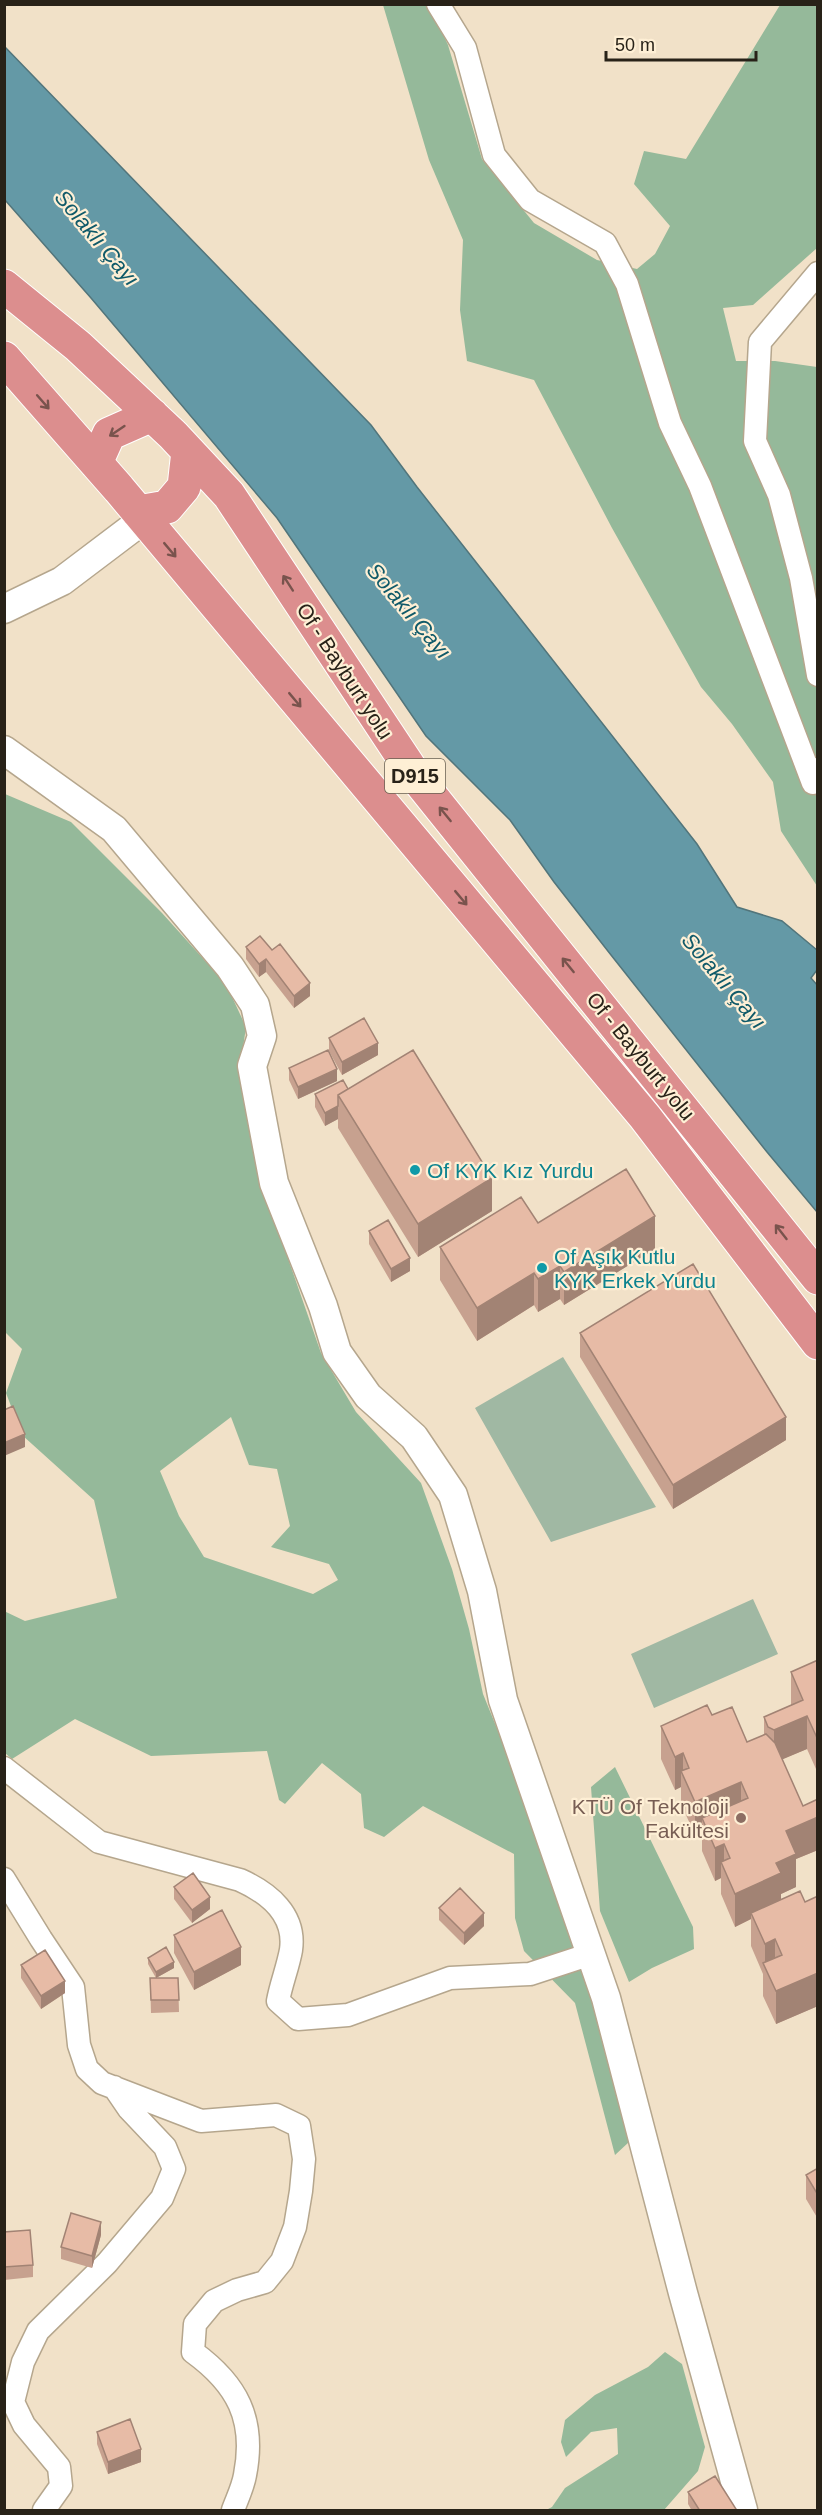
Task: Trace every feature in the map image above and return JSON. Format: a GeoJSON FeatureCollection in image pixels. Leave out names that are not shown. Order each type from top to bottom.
{"type":"FeatureCollection","features":[{"type":"Feature","properties":{"kind":"highway","name":"Of - Bayburt yolu"},"geometry":{"type":"LineString","coordinates":[[4,286],[78,345],[152,415],[229,495],[416,777],[818,1278]]}},
{"type":"Feature","properties":{"kind":"highway","name":"Of - Bayburt yolu"},"geometry":{"type":"LineString","coordinates":[[4,358],[141,516],[645,1117],[818,1343]]}},
{"type":"Feature","properties":{"kind":"highway"},"geometry":{"type":"LineString","coordinates":[[96,463],[109,434],[152,415]]}},
{"type":"Feature","properties":{"kind":"highway"},"geometry":{"type":"LineString","coordinates":[[141,516],[167,507],[184,487],[188,451]]}},
{"type":"Feature","properties":{"kind":"street"},"geometry":{"type":"LineString","coordinates":[[438,4],[465,48],[494,155],[530,200],[604,243],[627,284],[670,423],[700,486],[813,783],[818,769]]}},
{"type":"Feature","properties":{"kind":"street"},"geometry":{"type":"LineString","coordinates":[[818,273],[760,342],[755,441],[779,495],[801,578],[818,675]]}},
{"type":"Feature","properties":{"kind":"street"},"geometry":{"type":"LineString","coordinates":[[4,609],[62,581],[141,516]]}},
{"type":"Feature","properties":{"kind":"street"},"geometry":{"type":"LineString","coordinates":[[4,750],[114,829],[230,967],[255,1005],[262,1036],[252,1065],[274,1183],[323,1306],[337,1352],[368,1396],[414,1437],[453,1495],[482,1591],[503,1700],[606,1998],[743,2511]]}},
{"type":"Feature","properties":{"kind":"street"},"geometry":{"type":"LineString","coordinates":[[4,1768],[99,1842],[240,1880],[260,1888],[280,1908],[292,1928],[291,1951],[278,2001],[298,2019],[348,2015],[450,1978],[530,1974],[591,1954]]}},
{"type":"Feature","properties":{"kind":"street"},"geometry":{"type":"LineString","coordinates":[[4,1879],[73,1987],[79,2045],[87,2069],[102,2084],[201,2121],[276,2115],[299,2126],[304,2159],[301,2191],[295,2227],[282,2261],[265,2282],[237,2290],[214,2301],[195,2324],[193,2352],[215,2368],[240,2402],[248,2427],[249,2445],[245,2477],[233,2511]]}},
{"type":"Feature","properties":{"kind":"street"},"geometry":{"type":"LineString","coordinates":[[44,2511],[61,2486],[59,2467],[24,2425],[13,2402],[23,2362],[38,2331],[107,2263],[162,2198],[174,2169],[165,2147],[129,2109],[114,2087]]}},
{"type":"Feature","properties":{"kind":"green space"},"geometry":{"type":"Polygon","coordinates":[[[383,5],[438,5],[436,19],[448,45],[482,159],[534,223],[597,260],[637,269],[655,254],[670,226],[634,184],[644,151],[686,159],[780,5],[817,5],[817,248],[753,305],[723,308],[736,361],[775,361],[817,367],[817,886],[781,831],[773,782],[732,724],[701,687],[612,528],[534,380],[467,361],[460,310],[463,240],[429,160],[383,5]]]}},
{"type":"Feature","properties":{"kind":"green space"},"geometry":{"type":"Polygon","coordinates":[[[5,794],[71,822],[162,913],[226,984],[246,1027],[239,1076],[269,1204],[321,1353],[356,1412],[421,1483],[452,1569],[469,1629],[483,1694],[520,1785],[594,1992],[629,2142],[615,2155],[575,2003],[524,1951],[515,1918],[514,1854],[423,1806],[384,1837],[364,1828],[361,1794],[322,1763],[285,1804],[279,1800],[267,1751],[151,1756],[75,1719],[12,1759],[5,1753],[4,1611],[25,1621],[117,1598],[94,1500],[22,1435],[6,1393],[22,1349],[4,1331],[5,794]],[[231,1417],[160,1471],[179,1516],[204,1557],[313,1594],[338,1580],[329,1564],[271,1547],[290,1526],[277,1469],[249,1465],[231,1417]]]}},
{"type":"Feature","properties":{"kind":"green space"},"geometry":{"type":"Polygon","coordinates":[[[563,1357],[656,1507],[551,1542],[475,1408],[563,1357]]]}},
{"type":"Feature","properties":{"kind":"green space"},"geometry":{"type":"Polygon","coordinates":[[[753,1599],[778,1654],[654,1708],[631,1654],[753,1599]]]}},
{"type":"Feature","properties":{"kind":"green space"},"geometry":{"type":"Polygon","coordinates":[[[615,1767],[693,1927],[694,1949],[652,1968],[629,1982],[600,1911],[591,1787],[615,1767]]]}},
{"type":"Feature","properties":{"kind":"green space"},"geometry":{"type":"Polygon","coordinates":[[[665,2352],[682,2364],[705,2447],[698,2471],[664,2510],[546,2510],[552,2507],[565,2488],[618,2454],[617,2428],[591,2432],[566,2457],[561,2442],[565,2420],[595,2395],[648,2367],[665,2352]]]}},
{"type":"Feature","properties":{"kind":"water","name":"Solaklı Çayı"},"geometry":{"type":"Polygon","coordinates":[[[5,47],[371,425],[697,844],[737,907],[782,921],[817,950],[817,970],[811,978],[818,986],[817,1212],[611,955],[554,882],[510,820],[426,736],[277,518],[5,200],[5,47]]]}},
{"type":"Feature","properties":{"kind":"building"},"geometry":{"type":"Polygon","coordinates":[[[260,936],[272,950],[280,944],[310,983],[294,996],[266,959],[259,964],[246,947],[260,936]]]}},
{"type":"Feature","properties":{"kind":"building"},"geometry":{"type":"Polygon","coordinates":[[[364,1018],[378,1043],[342,1062],[329,1038],[364,1018]]]}},
{"type":"Feature","properties":{"kind":"building"},"geometry":{"type":"Polygon","coordinates":[[[328,1050],[337,1069],[298,1087],[289,1068],[328,1050]]]}},
{"type":"Feature","properties":{"kind":"building","name":"Of KYK Kız Yurdu"},"geometry":{"type":"Polygon","coordinates":[[[413,1050],[492,1178],[418,1224],[338,1095],[413,1050]]]}},
{"type":"Feature","properties":{"kind":"building"},"geometry":{"type":"Polygon","coordinates":[[[343,1080],[348,1089],[338,1095],[338,1106],[325,1113],[315,1094],[343,1080]]]}},
{"type":"Feature","properties":{"kind":"building"},"geometry":{"type":"Polygon","coordinates":[[[626,1169],[655,1216],[564,1272],[560,1266],[538,1279],[534,1273],[477,1308],[440,1247],[521,1197],[538,1223],[626,1169]]]}},
{"type":"Feature","properties":{"kind":"building"},"geometry":{"type":"Polygon","coordinates":[[[388,1220],[410,1258],[391,1269],[369,1231],[388,1220]]]}},
{"type":"Feature","properties":{"kind":"building"},"geometry":{"type":"Polygon","coordinates":[[[693,1264],[786,1417],[673,1485],[580,1333],[693,1264]]]}},
{"type":"Feature","properties":{"kind":"building"},"geometry":{"type":"Polygon","coordinates":[[[13,1406],[25,1434],[4,1443],[4,1410],[13,1406]]]}},
{"type":"Feature","properties":{"kind":"building"},"geometry":{"type":"Polygon","coordinates":[[[818,1660],[818,1740],[807,1716],[774,1730],[768,1727],[764,1717],[803,1700],[791,1672],[818,1660]]]}},
{"type":"Feature","properties":{"kind":"building"},"geometry":{"type":"Polygon","coordinates":[[[707,1705],[712,1715],[732,1707],[747,1742],[766,1734],[775,1743],[803,1806],[818,1799],[818,1817],[786,1831],[796,1854],[776,1863],[781,1873],[735,1894],[721,1862],[730,1858],[724,1844],[715,1848],[702,1818],[748,1798],[741,1782],[695,1802],[681,1771],[689,1768],[683,1753],[675,1757],[661,1726],[707,1705]]]}},
{"type":"Feature","properties":{"kind":"building"},"geometry":{"type":"Polygon","coordinates":[[[193,1873],[210,1897],[192,1910],[174,1887],[193,1873]]]}},
{"type":"Feature","properties":{"kind":"building"},"geometry":{"type":"Polygon","coordinates":[[[460,1888],[484,1913],[464,1933],[439,1908],[460,1888]]]}},
{"type":"Feature","properties":{"kind":"building"},"geometry":{"type":"Polygon","coordinates":[[[800,1891],[805,1902],[818,1896],[818,1973],[776,1991],[763,1963],[782,1955],[775,1939],[765,1944],[751,1913],[800,1891]]]}},
{"type":"Feature","properties":{"kind":"building"},"geometry":{"type":"Polygon","coordinates":[[[222,1910],[241,1947],[194,1972],[174,1935],[222,1910]]]}},
{"type":"Feature","properties":{"kind":"building"},"geometry":{"type":"Polygon","coordinates":[[[166,1947],[174,1962],[156,1972],[148,1958],[166,1947]]]}},
{"type":"Feature","properties":{"kind":"building"},"geometry":{"type":"Polygon","coordinates":[[[45,1950],[65,1981],[41,1996],[21,1965],[45,1950]]]}},
{"type":"Feature","properties":{"kind":"building"},"geometry":{"type":"Polygon","coordinates":[[[150,1978],[178,1978],[179,2000],[151,2000],[150,1978]]]}},
{"type":"Feature","properties":{"kind":"building"},"geometry":{"type":"Polygon","coordinates":[[[818,2168],[818,2195],[806,2175],[818,2168]]]}},
{"type":"Feature","properties":{"kind":"building"},"geometry":{"type":"Polygon","coordinates":[[[71,2213],[101,2222],[92,2256],[61,2247],[71,2213]]]}},
{"type":"Feature","properties":{"kind":"building"},"geometry":{"type":"Polygon","coordinates":[[[30,2230],[33,2265],[4,2267],[4,2232],[30,2230]]]}},
{"type":"Feature","properties":{"kind":"building"},"geometry":{"type":"Polygon","coordinates":[[[130,2419],[141,2449],[108,2462],[97,2432],[130,2419]]]}},
{"type":"Feature","properties":{"kind":"building"},"geometry":{"type":"Polygon","coordinates":[[[715,2476],[736,2509],[733,2511],[700,2511],[688,2492],[715,2476]]]}},
{"type":"Feature","properties":{"kind":"place","name":"Of KYK Kız Yurdu"},"geometry":{"type":"Point","coordinates":[415,1170]}},
{"type":"Feature","properties":{"kind":"place","name":"Of Aşık Kutlu KYK Erkek Yurdu"},"geometry":{"type":"Point","coordinates":[542,1268]}},
{"type":"Feature","properties":{"kind":"place","name":"KTÜ Of Teknoloji Fakültesi"},"geometry":{"type":"Point","coordinates":[741,1818]}}]}
